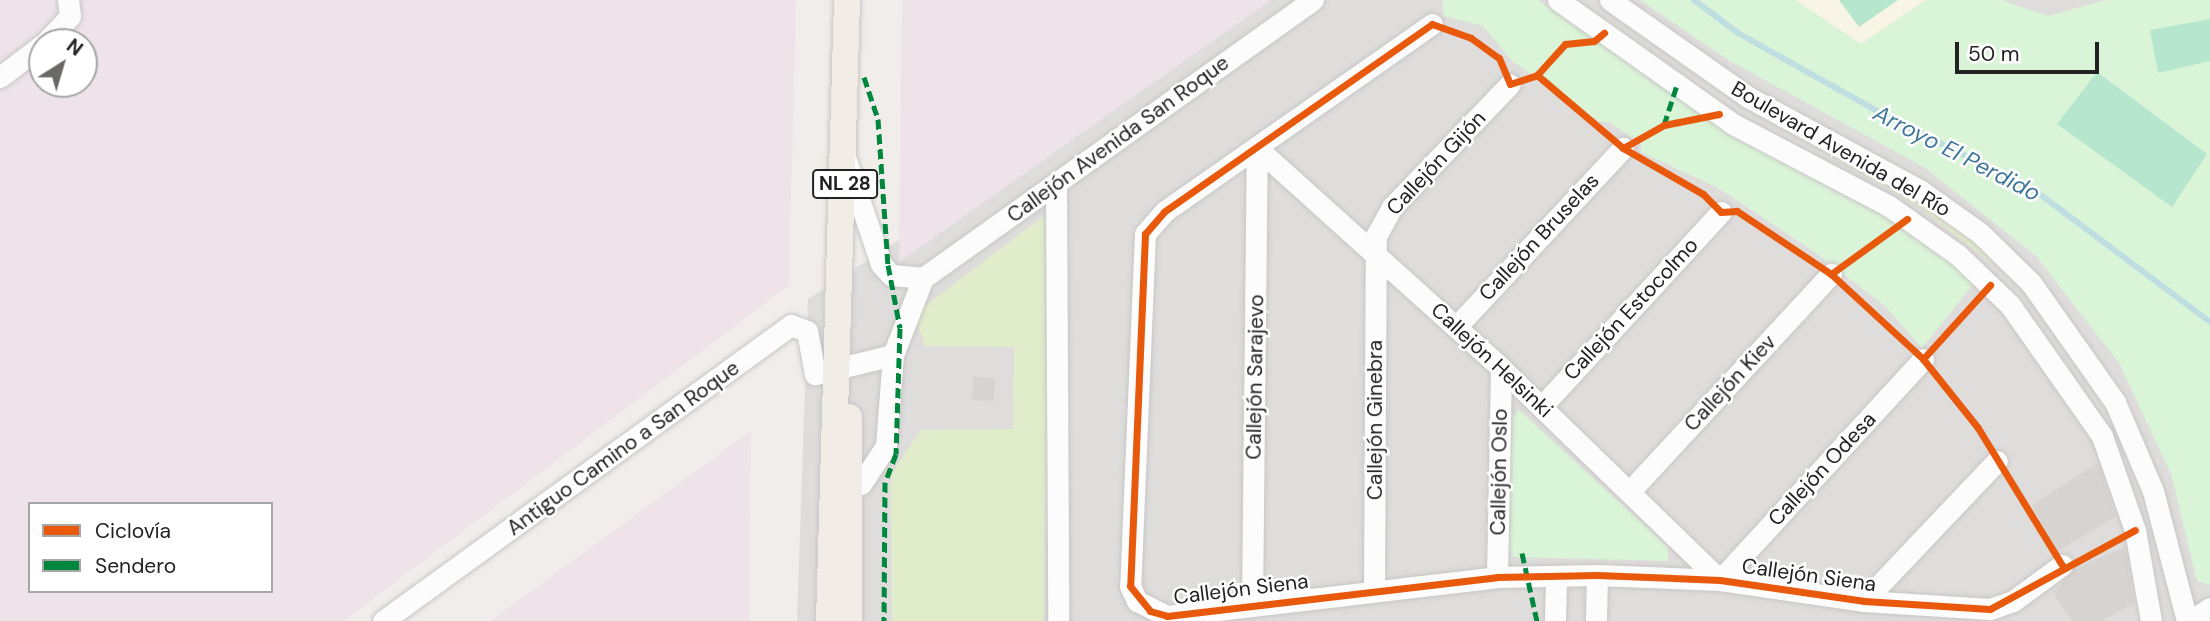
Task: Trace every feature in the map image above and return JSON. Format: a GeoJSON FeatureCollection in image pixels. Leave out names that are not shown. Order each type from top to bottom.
{"type":"FeatureCollection","features":[{"type":"Feature","properties":{"kind":"main road","name":"NL 28"},"geometry":{"type":"LineString","coordinates":[[848,0],[844,374],[855,621]]}},
{"type":"Feature","properties":{"kind":"main road","name":"NL 28"},"geometry":{"type":"LineString","coordinates":[[830,621],[829,528],[844,374]]}},
{"type":"Feature","properties":{"kind":"main road"},"geometry":{"type":"LineString","coordinates":[[844,374],[861,484],[855,621]]}},
{"type":"Feature","properties":{"kind":"main road"},"geometry":{"type":"LineString","coordinates":[[829,528],[837,547],[855,621]]}},
{"type":"Feature","properties":{"kind":"street"},"geometry":{"type":"LineString","coordinates":[[59,28],[70,16],[68,0]]}},
{"type":"Feature","properties":{"kind":"street","name":"Callejón Avenida San Roque"},"geometry":{"type":"LineString","coordinates":[[923,278],[1313,0]]}},
{"type":"Feature","properties":{"kind":"street","name":"Boulevard Avenida del Río"},"geometry":{"type":"LineString","coordinates":[[1558,0],[1733,124],[1889,206],[1958,255],[2010,305],[2102,436],[2135,530],[2151,621]]}},
{"type":"Feature","properties":{"kind":"street","name":"Boulevard Avenida del Río"},"geometry":{"type":"LineString","coordinates":[[1610,0],[1748,96],[1922,191],[1980,233],[2031,283],[2115,402],[2153,491],[2189,621]]}},
{"type":"Feature","properties":{"kind":"street","name":"Callejón Siena"},"geometry":{"type":"LineString","coordinates":[[1432,24],[1164,212],[1145,234],[1130,586],[1137,601],[1167,616],[1497,577],[1597,575],[1720,580],[1864,601],[1990,609],[2013,601],[2062,565]]}},
{"type":"Feature","properties":{"kind":"street"},"geometry":{"type":"LineString","coordinates":[[0,77],[28,56]]}},
{"type":"Feature","properties":{"kind":"street","name":"Callejón Gijón"},"geometry":{"type":"LineString","coordinates":[[1373,250],[1392,207],[1510,84]]}},
{"type":"Feature","properties":{"kind":"street"},"geometry":{"type":"LineString","coordinates":[[1733,124],[1748,96]]}},
{"type":"Feature","properties":{"kind":"street","name":"Callejón Helsinki"},"geometry":{"type":"LineString","coordinates":[[1257,148],[1373,250],[1542,406],[1720,580]]}},
{"type":"Feature","properties":{"kind":"street","name":"Callejón Sarajevo"},"geometry":{"type":"LineString","coordinates":[[1252,606],[1257,148]]}},
{"type":"Feature","properties":{"kind":"street","name":"Callejón Bruselas"},"geometry":{"type":"LineString","coordinates":[[1456,327],[1622,148]]}},
{"type":"Feature","properties":{"kind":"street"},"geometry":{"type":"LineString","coordinates":[[845,157],[881,264],[891,275],[923,278],[893,355],[886,446],[861,484]]}},
{"type":"Feature","properties":{"kind":"street"},"geometry":{"type":"LineString","coordinates":[[1056,183],[1058,621]]}},
{"type":"Feature","properties":{"kind":"street","name":"Callejón Estocolmo"},"geometry":{"type":"LineString","coordinates":[[1542,406],[1721,212]]}},
{"type":"Feature","properties":{"kind":"street","name":"Callejón Ginebra"},"geometry":{"type":"LineString","coordinates":[[1373,250],[1374,590]]}},
{"type":"Feature","properties":{"kind":"street","name":"Callejón Kiev"},"geometry":{"type":"LineString","coordinates":[[1630,491],[1831,274]]}},
{"type":"Feature","properties":{"kind":"street"},"geometry":{"type":"LineString","coordinates":[[2010,305],[2031,283]]}},
{"type":"Feature","properties":{"kind":"street","name":"Antiguo Camino a San Roque"},"geometry":{"type":"LineString","coordinates":[[383,621],[791,325],[807,331],[815,374],[844,374]]}},
{"type":"Feature","properties":{"kind":"street"},"geometry":{"type":"LineString","coordinates":[[844,374],[893,355]]}},
{"type":"Feature","properties":{"kind":"street","name":"Callejón Odesa"},"geometry":{"type":"LineString","coordinates":[[1720,580],[1923,359]]}},
{"type":"Feature","properties":{"kind":"street","name":"Callejón Oslo"},"geometry":{"type":"LineString","coordinates":[[1497,577],[1501,368]]}},
{"type":"Feature","properties":{"kind":"street"},"geometry":{"type":"LineString","coordinates":[[1864,601],[1997,461]]}},
{"type":"Feature","properties":{"kind":"street"},"geometry":{"type":"LineString","coordinates":[[1596,621],[1597,575]]}},
{"type":"Feature","properties":{"kind":"street"},"geometry":{"type":"LineString","coordinates":[[1555,621],[1556,576]]}},
{"type":"Feature","properties":{"kind":"street"},"geometry":{"type":"LineString","coordinates":[[2189,621],[2210,608]]}},
{"type":"Feature","properties":{"kind":"shaded area"},"geometry":{"type":"Polygon","coordinates":[[[0,0],[796,0],[789,285],[344,621],[0,621],[0,0]]]}},
{"type":"Feature","properties":{"kind":"shaded area"},"geometry":{"type":"Polygon","coordinates":[[[902,0],[1271,0],[899,262],[902,0]]]}},
{"type":"Feature","properties":{"kind":"shaded area"},"geometry":{"type":"Polygon","coordinates":[[[1269,0],[2210,0],[2210,621],[797,621],[808,299],[1269,0]]]}},
{"type":"Feature","properties":{"kind":"shaded area"},"geometry":{"type":"Polygon","coordinates":[[[1795,0],[1926,0],[1861,44],[1795,0]]]}},
{"type":"Feature","properties":{"kind":"shaded area"},"geometry":{"type":"Polygon","coordinates":[[[1990,303],[2073,412],[2117,516],[2057,551],[1991,428],[1939,361],[1990,303]]]}},
{"type":"Feature","properties":{"kind":"shaded area"},"geometry":{"type":"Polygon","coordinates":[[[751,431],[749,621],[490,621],[751,431]]]}},
{"type":"Feature","properties":{"kind":"green space"},"geometry":{"type":"Polygon","coordinates":[[[1442,0],[1538,0],[1714,122],[1886,214],[1976,281],[1922,348],[1885,306],[1816,253],[1718,188],[1641,152],[1641,144],[1609,122],[1598,121],[1512,61],[1483,26],[1444,16],[1442,0]]]}},
{"type":"Feature","properties":{"kind":"green space"},"geometry":{"type":"Polygon","coordinates":[[[1640,0],[1795,0],[1861,44],[1926,0],[2002,0],[2048,16],[2106,0],[2210,0],[2210,585],[2197,581],[2171,474],[2119,363],[2036,256],[1925,168],[1730,61],[1640,0]]]}},
{"type":"Feature","properties":{"kind":"green space"},"geometry":{"type":"Polygon","coordinates":[[[1839,0],[1898,0],[1859,27],[1839,0]]]}},
{"type":"Feature","properties":{"kind":"green space"},"geometry":{"type":"Polygon","coordinates":[[[2210,19],[2210,61],[2158,73],[2150,30],[2210,19]]]}},
{"type":"Feature","properties":{"kind":"green space"},"geometry":{"type":"Polygon","coordinates":[[[2097,72],[2207,154],[2172,207],[2057,124],[2097,72]]]}},
{"type":"Feature","properties":{"kind":"green space"},"geometry":{"type":"Polygon","coordinates":[[[1759,115],[1911,196],[1970,238],[2017,283],[1919,207],[1759,115]]]}},
{"type":"Feature","properties":{"kind":"green space"},"geometry":{"type":"Polygon","coordinates":[[[1044,216],[1050,221],[1044,621],[892,621],[891,475],[921,430],[1013,429],[1014,347],[925,346],[914,314],[1044,216]]]}},
{"type":"Feature","properties":{"kind":"green space"},"geometry":{"type":"Polygon","coordinates":[[[1519,410],[1668,547],[1668,561],[1512,557],[1507,544],[1510,420],[1519,410]]]}},
{"type":"Feature","properties":{"kind":"building"},"geometry":{"type":"Polygon","coordinates":[[[973,377],[995,378],[994,401],[972,400],[973,377]]]}},
{"type":"Feature","properties":{"kind":"building"},"geometry":{"type":"Polygon","coordinates":[[[2098,463],[2116,517],[2057,551],[2032,505],[2098,463]]]}},
{"type":"Feature","properties":{"kind":"building"},"geometry":{"type":"Polygon","coordinates":[[[2125,547],[2134,603],[2101,621],[2073,621],[2053,593],[2075,569],[2125,547]]]}},
{"type":"Feature","properties":{"kind":"waterway","name":"Arroyo El Perdido"},"geometry":{"type":"LineString","coordinates":[[1694,0],[1738,33],[1886,116],[2037,192],[2210,322]]}},
{"type":"Feature","properties":{"kind":"marked path"},"geometry":{"type":"LineString","coordinates":[[864,77],[878,119],[888,265],[900,328],[896,454],[885,482],[884,621]]}},
{"type":"Feature","properties":{"kind":"marked path"},"geometry":{"type":"LineString","coordinates":[[1664,125],[1677,85]]}},
{"type":"Feature","properties":{"kind":"marked path"},"geometry":{"type":"LineString","coordinates":[[1522,553],[1537,621]]}},
{"type":"Feature","properties":{"kind":"cycle path"},"geometry":{"type":"LineString","coordinates":[[1432,24],[1164,212],[1145,234],[1130,586],[1150,611],[1167,616],[1497,577],[1597,575],[1720,580],[1864,601],[1990,609],[2135,530]]}},
{"type":"Feature","properties":{"kind":"cycle path"},"geometry":{"type":"LineString","coordinates":[[1432,24],[1471,38],[1499,58],[1510,84],[1537,75],[1565,44],[1594,41],[1604,33]]}},
{"type":"Feature","properties":{"kind":"cycle path"},"geometry":{"type":"LineString","coordinates":[[1537,75],[1623,148],[1703,194],[1721,212],[1737,211],[1831,274],[1923,359],[1990,285]]}},
{"type":"Feature","properties":{"kind":"cycle path"},"geometry":{"type":"LineString","coordinates":[[1623,148],[1664,125],[1719,114]]}},
{"type":"Feature","properties":{"kind":"cycle path"},"geometry":{"type":"LineString","coordinates":[[1831,274],[1907,219]]}},
{"type":"Feature","properties":{"kind":"cycle path"},"geometry":{"type":"LineString","coordinates":[[1923,359],[1978,428],[2062,565]]}}]}
